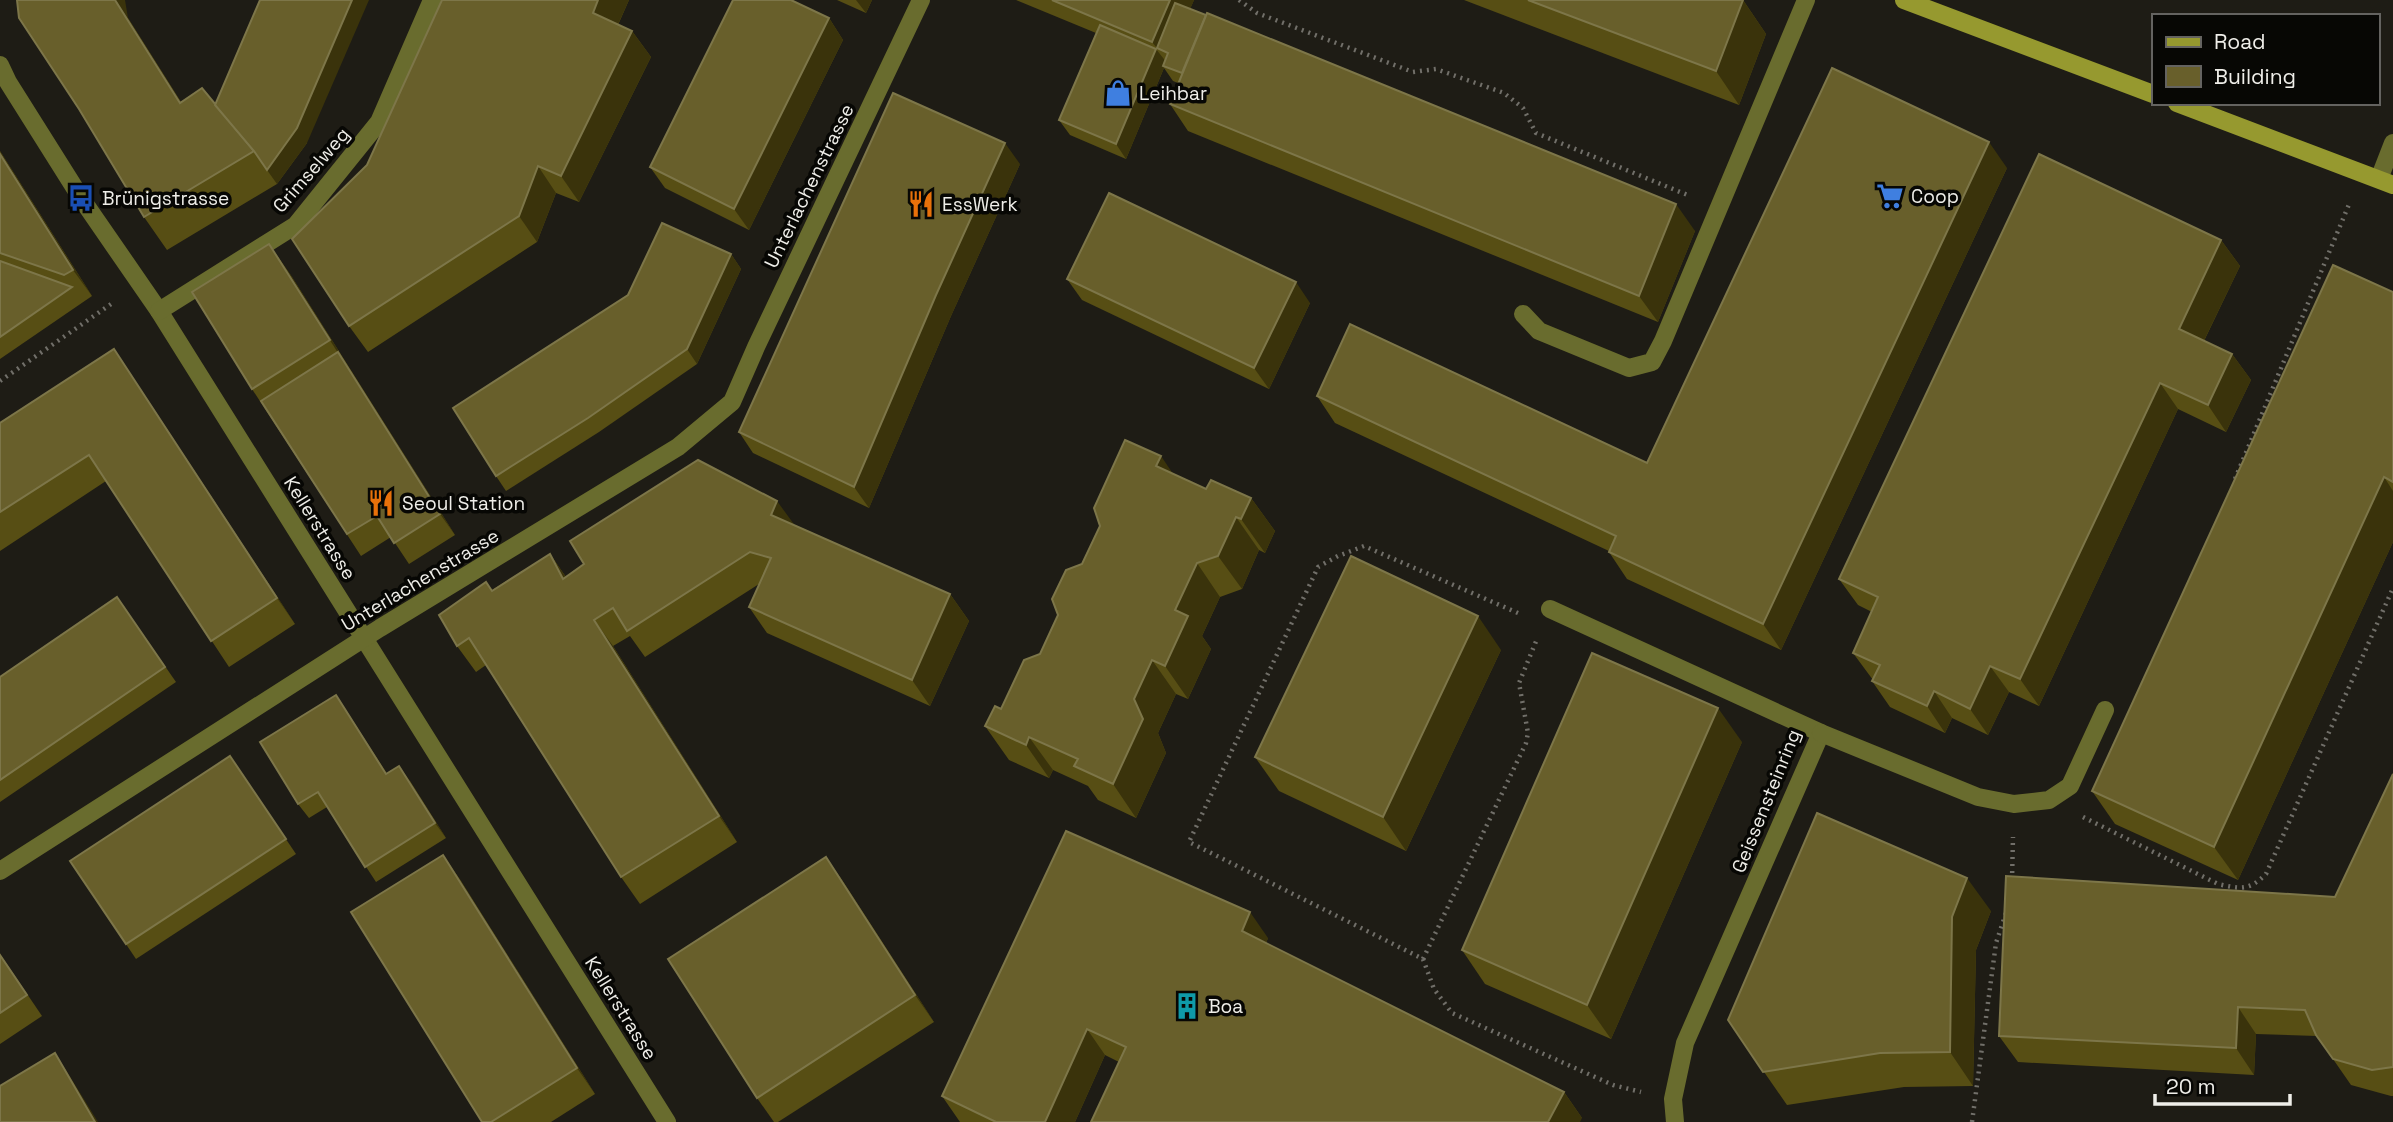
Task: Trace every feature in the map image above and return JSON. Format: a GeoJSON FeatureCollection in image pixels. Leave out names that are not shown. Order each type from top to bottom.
{"type":"FeatureCollection","features":[{"type":"Feature","properties":{"kind":"street","name":"Grimselweg"},"geometry":{"type":"LineString","coordinates":[[159,311],[296,225],[379,122],[432,0]]}},
{"type":"Feature","properties":{"kind":"street","name":"Unterlachenstrasse"},"geometry":{"type":"LineString","coordinates":[[0,872],[364,639],[678,447],[732,402],[755,347],[922,0]]}},
{"type":"Feature","properties":{"kind":"street"},"geometry":{"type":"LineString","coordinates":[[1523,314],[1539,331],[1629,368],[1651,362],[1806,0]]}},
{"type":"Feature","properties":{"kind":"street"},"geometry":{"type":"LineString","coordinates":[[1904,0],[2152,94]]}},
{"type":"Feature","properties":{"kind":"street","name":"Kellerstrasse"},"geometry":{"type":"LineString","coordinates":[[0,65],[81,198],[159,311],[667,1122]]}},
{"type":"Feature","properties":{"kind":"street"},"geometry":{"type":"LineString","coordinates":[[2182,105],[2378,179],[2393,143]]}},
{"type":"Feature","properties":{"kind":"street","name":"Geissensteinring"},"geometry":{"type":"LineString","coordinates":[[1550,609],[1821,733],[1685,1042],[1673,1099],[1675,1122]]}},
{"type":"Feature","properties":{"kind":"street"},"geometry":{"type":"LineString","coordinates":[[1821,733],[1978,797],[2014,804],[2049,800],[2070,786],[2105,710]]}},
{"type":"Feature","properties":{"kind":"path"},"geometry":{"type":"LineString","coordinates":[[1239,0],[1257,13],[1413,72],[1436,69],[1504,93],[1523,108],[1536,133],[1719,208]]}},
{"type":"Feature","properties":{"kind":"path"},"geometry":{"type":"LineString","coordinates":[[2233,483],[2378,179]]}},
{"type":"Feature","properties":{"kind":"path"},"geometry":{"type":"LineString","coordinates":[[0,381],[140,283]]}},
{"type":"Feature","properties":{"kind":"path"},"geometry":{"type":"LineString","coordinates":[[1531,618],[1364,546],[1318,567],[1189,842],[1423,959],[1434,989],[1452,1013],[1613,1085],[1673,1099]]}},
{"type":"Feature","properties":{"kind":"path"},"geometry":{"type":"LineString","coordinates":[[2049,800],[2218,884],[2239,889],[2255,885],[2266,874],[2393,588]]}},
{"type":"Feature","properties":{"kind":"path"},"geometry":{"type":"LineString","coordinates":[[1423,959],[1527,743],[1528,733],[1519,683],[1538,636]]}},
{"type":"Feature","properties":{"kind":"path"},"geometry":{"type":"LineString","coordinates":[[2012,882],[2014,804]]}},
{"type":"Feature","properties":{"kind":"path"},"geometry":{"type":"LineString","coordinates":[[1972,1122],[1996,943],[2008,907]]}},
{"type":"Feature","properties":{"kind":"building"},"geometry":{"type":"Polygon","coordinates":[[[17,0],[115,0],[180,103],[202,88],[254,151],[144,217],[79,109],[19,18],[17,0]]]}},
{"type":"Feature","properties":{"kind":"building"},"geometry":{"type":"Polygon","coordinates":[[[260,0],[352,0],[297,128],[267,170],[215,105],[260,0]]]}},
{"type":"Feature","properties":{"kind":"building"},"geometry":{"type":"Polygon","coordinates":[[[442,0],[598,0],[593,13],[632,31],[561,176],[538,166],[519,216],[349,326],[292,239],[367,165],[442,0]]]}},
{"type":"Feature","properties":{"kind":"building"},"geometry":{"type":"Polygon","coordinates":[[[733,0],[791,0],[829,18],[734,209],[650,167],[733,0]]]}},
{"type":"Feature","properties":{"kind":"building"},"geometry":{"type":"Polygon","coordinates":[[[1052,0],[1170,0],[1152,42],[1052,0]]]}},
{"type":"Feature","properties":{"kind":"building"},"geometry":{"type":"Polygon","coordinates":[[[1528,0],[1743,0],[1716,71],[1528,0]]]}},
{"type":"Feature","properties":{"kind":"building"},"geometry":{"type":"Polygon","coordinates":[[[1175,3],[1206,15],[1182,73],[1163,66],[1168,53],[1157,48],[1175,3]]]}},
{"type":"Feature","properties":{"kind":"building"},"geometry":{"type":"Polygon","coordinates":[[[1207,13],[1676,204],[1639,296],[1170,104],[1207,13]]]}},
{"type":"Feature","properties":{"kind":"building"},"geometry":{"type":"Polygon","coordinates":[[[1100,25],[1156,49],[1116,144],[1059,120],[1100,25]]]}},
{"type":"Feature","properties":{"kind":"building"},"geometry":{"type":"Polygon","coordinates":[[[1832,68],[1989,142],[1763,624],[1609,552],[1616,536],[1317,396],[1350,324],[1647,463],[1832,68]]]}},
{"type":"Feature","properties":{"kind":"building"},"geometry":{"type":"Polygon","coordinates":[[[893,93],[1005,143],[854,487],[739,432],[893,93]]]}},
{"type":"Feature","properties":{"kind":"building"},"geometry":{"type":"Polygon","coordinates":[[[0,154],[73,270],[64,275],[0,253],[0,154]]]}},
{"type":"Feature","properties":{"kind":"building"},"geometry":{"type":"Polygon","coordinates":[[[2039,154],[2221,240],[2179,329],[2232,354],[2208,405],[2160,383],[2020,679],[1990,666],[1970,709],[1934,691],[1927,706],[1872,681],[1880,665],[1853,653],[1878,597],[1839,579],[2039,154]]]}},
{"type":"Feature","properties":{"kind":"building"},"geometry":{"type":"Polygon","coordinates":[[[1109,193],[1296,282],[1254,368],[1067,279],[1109,193]]]}},
{"type":"Feature","properties":{"kind":"building"},"geometry":{"type":"Polygon","coordinates":[[[662,223],[731,254],[687,349],[588,418],[496,476],[453,408],[628,295],[662,223]]]}},
{"type":"Feature","properties":{"kind":"building"},"geometry":{"type":"Polygon","coordinates":[[[269,244],[330,340],[252,389],[192,292],[269,244]]]}},
{"type":"Feature","properties":{"kind":"building"},"geometry":{"type":"Polygon","coordinates":[[[0,261],[72,287],[0,337],[0,261]]]}},
{"type":"Feature","properties":{"kind":"building"},"geometry":{"type":"Polygon","coordinates":[[[2333,265],[2393,292],[2393,482],[2384,477],[2214,847],[2092,791],[2333,265]]]}},
{"type":"Feature","properties":{"kind":"building"},"geometry":{"type":"Polygon","coordinates":[[[114,349],[277,598],[211,641],[89,455],[0,512],[0,423],[114,349]]]}},
{"type":"Feature","properties":{"kind":"building"},"geometry":{"type":"Polygon","coordinates":[[[338,352],[440,514],[394,543],[377,516],[347,534],[261,401],[338,352]]]}},
{"type":"Feature","properties":{"kind":"building"},"geometry":{"type":"Polygon","coordinates":[[[1125,440],[1161,456],[1156,466],[1206,489],[1211,480],[1251,498],[1241,519],[1236,517],[1218,556],[1197,563],[1175,610],[1188,616],[1165,666],[1152,660],[1134,699],[1143,719],[1113,784],[1074,766],[1078,759],[1029,737],[1026,745],[985,726],[995,706],[1001,709],[1024,660],[1040,654],[1058,615],[1052,599],[1066,570],[1082,564],[1100,526],[1094,508],[1125,440]]]}},
{"type":"Feature","properties":{"kind":"building"},"geometry":{"type":"Polygon","coordinates":[[[698,460],[777,501],[771,515],[950,594],[912,680],[749,607],[771,558],[750,552],[627,631],[613,608],[594,620],[719,816],[621,877],[469,638],[457,646],[439,615],[486,582],[492,591],[550,554],[563,579],[584,564],[570,541],[698,460]]]}},
{"type":"Feature","properties":{"kind":"building"},"geometry":{"type":"Polygon","coordinates":[[[1351,556],[1478,616],[1383,817],[1255,757],[1351,556]]]}},
{"type":"Feature","properties":{"kind":"building"},"geometry":{"type":"Polygon","coordinates":[[[117,597],[165,667],[0,780],[0,677],[117,597]]]}},
{"type":"Feature","properties":{"kind":"building"},"geometry":{"type":"Polygon","coordinates":[[[1592,653],[1718,708],[1587,1005],[1462,950],[1592,653]]]}},
{"type":"Feature","properties":{"kind":"building"},"geometry":{"type":"Polygon","coordinates":[[[336,695],[386,774],[399,766],[435,823],[365,867],[318,792],[298,804],[260,742],[336,695]]]}},
{"type":"Feature","properties":{"kind":"building"},"geometry":{"type":"Polygon","coordinates":[[[230,756],[286,839],[126,944],[70,861],[230,756]]]}},
{"type":"Feature","properties":{"kind":"building"},"geometry":{"type":"Polygon","coordinates":[[[2393,774],[2393,1067],[2372,1070],[2333,1059],[2316,1035],[2305,1010],[2238,1007],[2236,1048],[1999,1036],[2006,876],[2335,897],[2393,774]]]}},
{"type":"Feature","properties":{"kind":"building"},"geometry":{"type":"Polygon","coordinates":[[[1817,813],[1967,878],[1952,917],[1950,1052],[1880,1053],[1763,1072],[1728,1020],[1817,813]]]}},
{"type":"Feature","properties":{"kind":"building","name":"Boa"},"geometry":{"type":"Polygon","coordinates":[[[1066,831],[1250,912],[1242,931],[1564,1092],[1548,1122],[1091,1122],[1126,1047],[1087,1029],[1045,1122],[996,1122],[942,1096],[1066,831]]]}},
{"type":"Feature","properties":{"kind":"building"},"geometry":{"type":"Polygon","coordinates":[[[443,855],[577,1068],[491,1122],[482,1122],[351,912],[443,855]]]}},
{"type":"Feature","properties":{"kind":"building"},"geometry":{"type":"Polygon","coordinates":[[[826,857],[915,995],[757,1098],[668,959],[826,857]]]}},
{"type":"Feature","properties":{"kind":"building"},"geometry":{"type":"Polygon","coordinates":[[[0,955],[27,995],[0,1013],[0,955]]]}},
{"type":"Feature","properties":{"kind":"building"},"geometry":{"type":"Polygon","coordinates":[[[55,1053],[95,1122],[0,1122],[0,1086],[55,1053]]]}},
{"type":"Feature","properties":{"kind":"place","name":"Leihbar"},"geometry":{"type":"Point","coordinates":[1118,93]}},
{"type":"Feature","properties":{"kind":"place","name":"Coop"},"geometry":{"type":"Point","coordinates":[1890,196]}},
{"type":"Feature","properties":{"kind":"place","name":"Brünigstrasse"},"geometry":{"type":"Point","coordinates":[81,198]}},
{"type":"Feature","properties":{"kind":"place","name":"EssWerk"},"geometry":{"type":"Point","coordinates":[921,204]}},
{"type":"Feature","properties":{"kind":"place","name":"Seoul Station"},"geometry":{"type":"Point","coordinates":[381,503]}},
{"type":"Feature","properties":{"kind":"place","name":"Boa"},"geometry":{"type":"Point","coordinates":[1187,1006]}}]}
